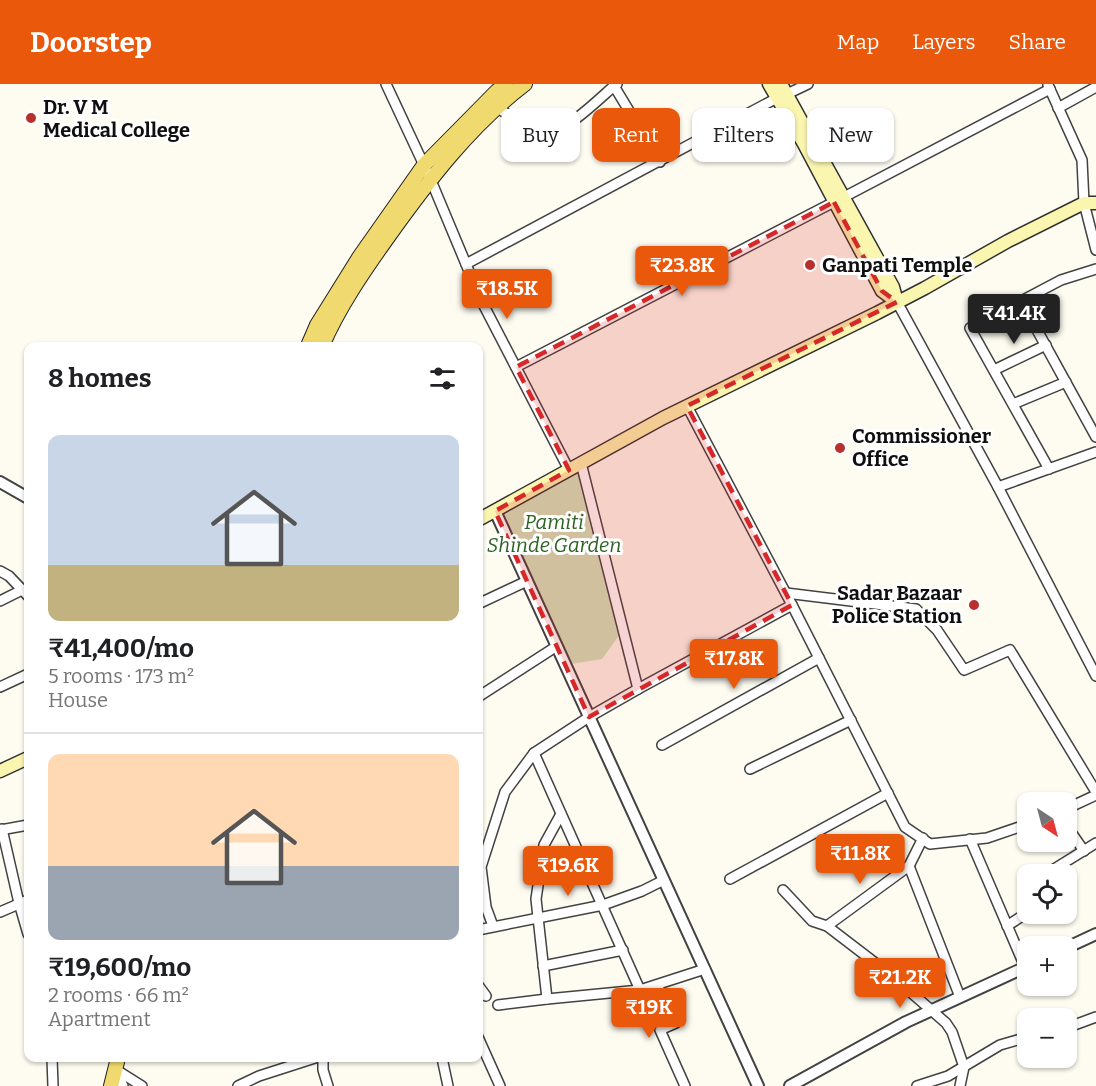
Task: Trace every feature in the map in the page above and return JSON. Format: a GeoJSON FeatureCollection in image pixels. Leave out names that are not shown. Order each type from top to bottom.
{"type":"FeatureCollection","features":[{"type":"Feature","properties":{"kind":"main road"},"geometry":{"type":"LineString","coordinates":[[324,342],[354,285],[427,171],[496,107],[525,84]]}},
{"type":"Feature","properties":{"kind":"main road"},"geometry":{"type":"LineString","coordinates":[[769,84],[782,92],[839,199],[882,291],[897,302]]}},
{"type":"Feature","properties":{"kind":"main road"},"geometry":{"type":"LineString","coordinates":[[310,342],[317,325],[360,256],[498,86]]}},
{"type":"Feature","properties":{"kind":"main road"},"geometry":{"type":"LineString","coordinates":[[483,517],[687,406],[897,302],[1008,241],[1090,203]]}},
{"type":"Feature","properties":{"kind":"main road"},"geometry":{"type":"LineString","coordinates":[[0,771],[24,760]]}},
{"type":"Feature","properties":{"kind":"main road"},"geometry":{"type":"LineString","coordinates":[[111,1086],[116,1063]]}},
{"type":"Feature","properties":{"kind":"street"},"geometry":{"type":"LineString","coordinates":[[386,84],[427,171],[481,300],[569,470]]}},
{"type":"Feature","properties":{"kind":"street"},"geometry":{"type":"LineString","coordinates":[[680,151],[782,92],[808,84]]}},
{"type":"Feature","properties":{"kind":"street"},"geometry":{"type":"LineString","coordinates":[[496,107],[536,130],[547,133],[554,132],[567,124],[615,85],[628,108]]}},
{"type":"Feature","properties":{"kind":"street"},"geometry":{"type":"LineString","coordinates":[[516,367],[1049,87],[1082,160],[1096,250]]}},
{"type":"Feature","properties":{"kind":"street"},"geometry":{"type":"LineString","coordinates":[[1058,108],[1096,87]]}},
{"type":"Feature","properties":{"kind":"street"},"geometry":{"type":"LineString","coordinates":[[466,264],[660,162]]}},
{"type":"Feature","properties":{"kind":"street"},"geometry":{"type":"LineString","coordinates":[[1048,469],[970,328],[1061,280],[1096,269]]}},
{"type":"Feature","properties":{"kind":"street"},"geometry":{"type":"LineString","coordinates":[[1022,301],[1096,437]]}},
{"type":"Feature","properties":{"kind":"street"},"geometry":{"type":"LineString","coordinates":[[897,302],[998,487],[1096,676]]}},
{"type":"Feature","properties":{"kind":"street"},"geometry":{"type":"LineString","coordinates":[[994,370],[1046,345]]}},
{"type":"Feature","properties":{"kind":"street"},"geometry":{"type":"LineString","coordinates":[[1013,404],[1066,382]]}},
{"type":"Feature","properties":{"kind":"street"},"geometry":{"type":"LineString","coordinates":[[687,406],[786,593],[905,827],[930,844],[987,838],[1017,828]]}},
{"type":"Feature","properties":{"kind":"street"},"geometry":{"type":"LineString","coordinates":[[998,487],[1096,452]]}},
{"type":"Feature","properties":{"kind":"street"},"geometry":{"type":"LineString","coordinates":[[581,463],[638,689]]}},
{"type":"Feature","properties":{"kind":"street"},"geometry":{"type":"LineString","coordinates":[[0,482],[24,496]]}},
{"type":"Feature","properties":{"kind":"street"},"geometry":{"type":"LineString","coordinates":[[495,511],[758,1086]]}},
{"type":"Feature","properties":{"kind":"street"},"geometry":{"type":"LineString","coordinates":[[0,571],[9,576],[24,592]]}},
{"type":"Feature","properties":{"kind":"street"},"geometry":{"type":"LineString","coordinates":[[483,602],[527,581]]}},
{"type":"Feature","properties":{"kind":"street"},"geometry":{"type":"LineString","coordinates":[[0,601],[24,593]]}},
{"type":"Feature","properties":{"kind":"street"},"geometry":{"type":"LineString","coordinates":[[786,593],[916,609],[937,630],[964,670],[1010,650],[1096,794],[1077,804]]}},
{"type":"Feature","properties":{"kind":"street"},"geometry":{"type":"LineString","coordinates":[[483,850],[505,792],[534,753],[638,689],[792,605]]}},
{"type":"Feature","properties":{"kind":"street"},"geometry":{"type":"LineString","coordinates":[[483,694],[557,646]]}},
{"type":"Feature","properties":{"kind":"street"},"geometry":{"type":"LineString","coordinates":[[662,746],[819,658]]}},
{"type":"Feature","properties":{"kind":"street"},"geometry":{"type":"LineString","coordinates":[[0,687],[24,676]]}},
{"type":"Feature","properties":{"kind":"street"},"geometry":{"type":"LineString","coordinates":[[750,769],[851,720]]}},
{"type":"Feature","properties":{"kind":"street"},"geometry":{"type":"LineString","coordinates":[[534,753],[640,990]]}},
{"type":"Feature","properties":{"kind":"street"},"geometry":{"type":"LineString","coordinates":[[730,879],[888,793]]}},
{"type":"Feature","properties":{"kind":"street"},"geometry":{"type":"LineString","coordinates":[[547,999],[536,899],[544,845],[561,814]]}},
{"type":"Feature","properties":{"kind":"street"},"geometry":{"type":"LineString","coordinates":[[0,912],[24,902],[1,830],[24,826]]}},
{"type":"Feature","properties":{"kind":"street"},"geometry":{"type":"LineString","coordinates":[[827,926],[909,866],[922,838]]}},
{"type":"Feature","properties":{"kind":"street"},"geometry":{"type":"LineString","coordinates":[[969,839],[1017,947]]}},
{"type":"Feature","properties":{"kind":"street"},"geometry":{"type":"LineString","coordinates":[[1077,841],[1084,851]]}},
{"type":"Feature","properties":{"kind":"street"},"geometry":{"type":"LineString","coordinates":[[1063,864],[1096,843]]}},
{"type":"Feature","properties":{"kind":"street"},"geometry":{"type":"LineString","coordinates":[[909,866],[960,997]]}},
{"type":"Feature","properties":{"kind":"street"},"geometry":{"type":"LineString","coordinates":[[483,929],[603,905],[642,891],[664,880]]}},
{"type":"Feature","properties":{"kind":"street"},"geometry":{"type":"LineString","coordinates":[[483,883],[486,907],[493,926]]}},
{"type":"Feature","properties":{"kind":"street"},"geometry":{"type":"LineString","coordinates":[[783,890],[812,921],[827,926],[891,975],[946,1023],[952,1032],[964,1067],[960,1086]]}},
{"type":"Feature","properties":{"kind":"street"},"geometry":{"type":"LineString","coordinates":[[1007,926],[1017,919]]}},
{"type":"Feature","properties":{"kind":"street"},"geometry":{"type":"LineString","coordinates":[[1077,943],[1096,934]]}},
{"type":"Feature","properties":{"kind":"street"},"geometry":{"type":"LineString","coordinates":[[543,966],[623,950]]}},
{"type":"Feature","properties":{"kind":"street"},"geometry":{"type":"LineString","coordinates":[[498,1005],[640,990],[705,969]]}},
{"type":"Feature","properties":{"kind":"street"},"geometry":{"type":"LineString","coordinates":[[790,1086],[906,1022],[1017,970]]}},
{"type":"Feature","properties":{"kind":"street"},"geometry":{"type":"LineString","coordinates":[[657,985],[676,1023],[660,1030],[685,1086]]}},
{"type":"Feature","properties":{"kind":"street"},"geometry":{"type":"LineString","coordinates":[[483,992],[486,996]]}},
{"type":"Feature","properties":{"kind":"street"},"geometry":{"type":"LineString","coordinates":[[1077,1024],[1096,1017]]}},
{"type":"Feature","properties":{"kind":"street"},"geometry":{"type":"LineString","coordinates":[[917,1086],[948,1076],[1000,1045],[1017,1040]]}},
{"type":"Feature","properties":{"kind":"street"},"geometry":{"type":"LineString","coordinates":[[483,1048],[500,1086]]}},
{"type":"Feature","properties":{"kind":"street"},"geometry":{"type":"LineString","coordinates":[[52,1062],[53,1086]]}},
{"type":"Feature","properties":{"kind":"street"},"geometry":{"type":"LineString","coordinates":[[238,1086],[259,1076],[303,1062]]}},
{"type":"Feature","properties":{"kind":"street"},"geometry":{"type":"LineString","coordinates":[[323,1062],[328,1086]]}},
{"type":"Feature","properties":{"kind":"street"},"geometry":{"type":"LineString","coordinates":[[443,1062],[448,1086]]}},
{"type":"Feature","properties":{"kind":"street"},"geometry":{"type":"LineString","coordinates":[[116,1063],[123,1086]]}},
{"type":"Feature","properties":{"kind":"street"},"geometry":{"type":"LineString","coordinates":[[116,1063],[142,1086]]}},
{"type":"Feature","properties":{"kind":"highlighted area"},"geometry":{"type":"Polygon","coordinates":[[[834,202],[882,291],[897,302],[687,406],[792,605],[589,717],[495,511],[569,470],[516,367],[834,202]]]}},
{"type":"Feature","properties":{"kind":"green space","name":"Pamiti Shinde Garden"},"geometry":{"type":"Polygon","coordinates":[[[581,463],[623,630],[602,659],[565,665],[495,511],[581,463]]]}},
{"type":"Feature","properties":{"kind":"place","name":"Dr. V M Medical College"},"geometry":{"type":"Point","coordinates":[31,118]}},
{"type":"Feature","properties":{"kind":"place","name":"Ganpati Temple"},"geometry":{"type":"Point","coordinates":[810,265]}},
{"type":"Feature","properties":{"kind":"place","name":"Commissioner Office"},"geometry":{"type":"Point","coordinates":[840,448]}},
{"type":"Feature","properties":{"kind":"place","name":"Sadar Bazaar Police Station"},"geometry":{"type":"Point","coordinates":[974,605]}}]}
